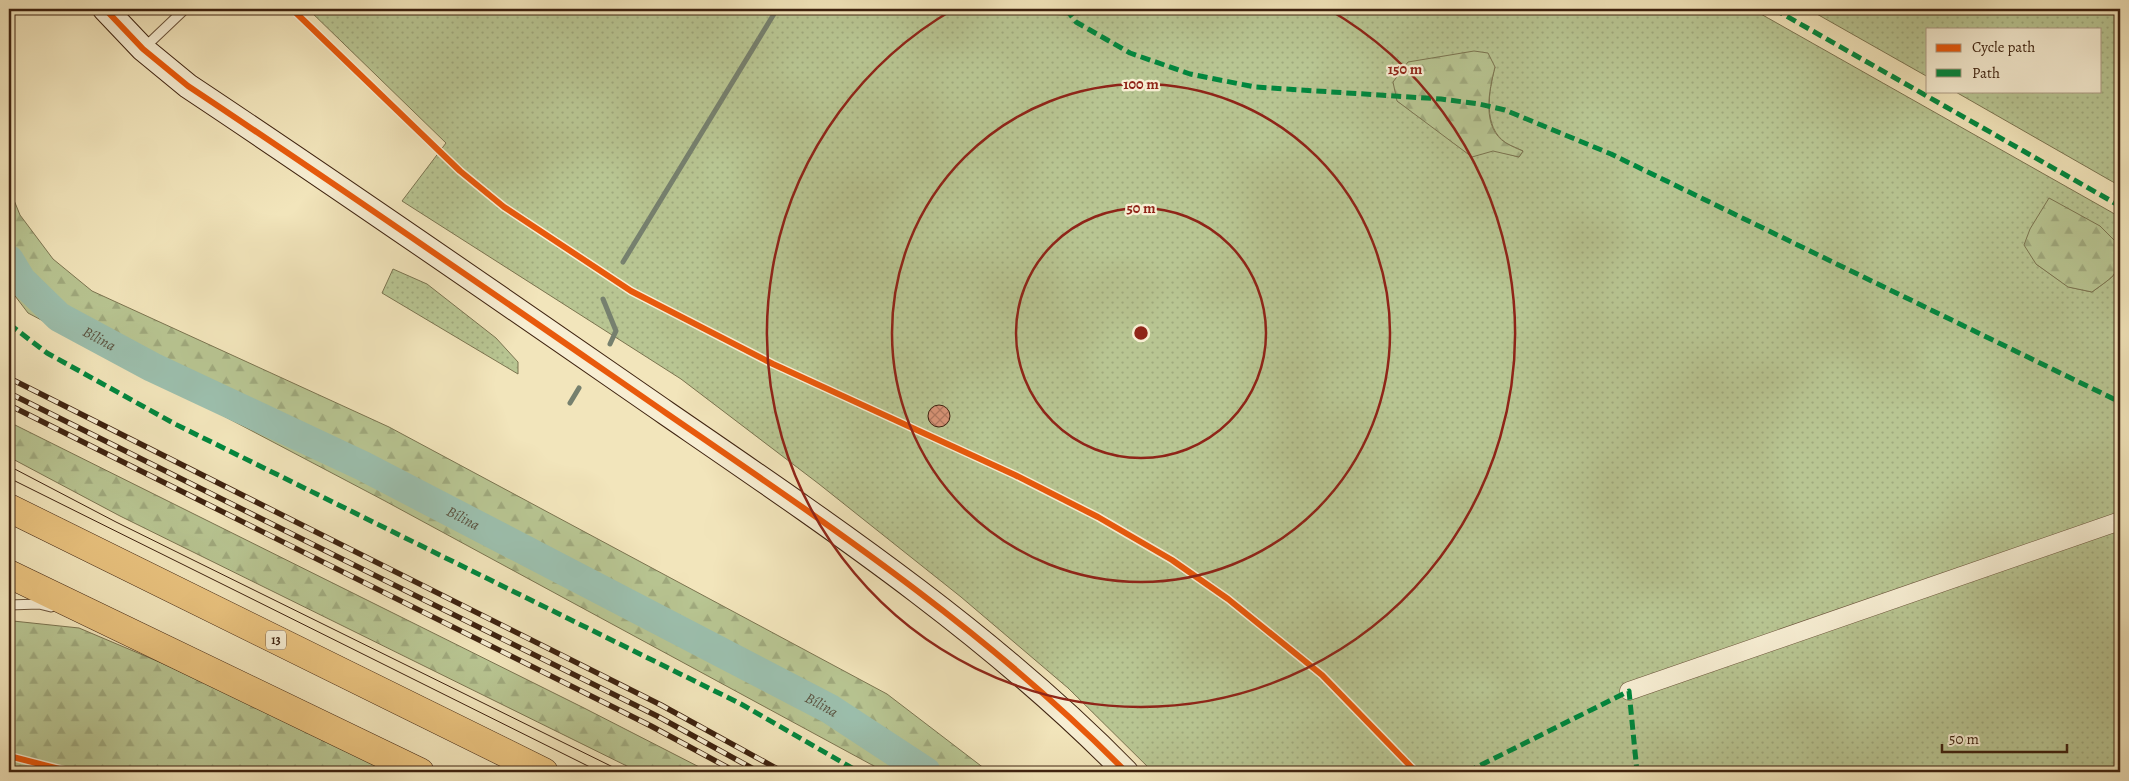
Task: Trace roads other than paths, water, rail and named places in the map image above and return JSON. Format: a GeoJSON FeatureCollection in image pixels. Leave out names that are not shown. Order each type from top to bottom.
{"type":"FeatureCollection","features":[{"type":"Feature","properties":{"kind":"highway","name":"13"},"geometry":{"type":"LineString","coordinates":[[9,508],[544,772]]}},
{"type":"Feature","properties":{"kind":"highway"},"geometry":{"type":"LineString","coordinates":[[9,574],[106,619],[420,772]]}},
{"type":"Feature","properties":{"kind":"street"},"geometry":{"type":"LineString","coordinates":[[104,9],[144,49],[188,86],[721,450],[881,565],[1026,678],[1088,733],[1126,772]]}},
{"type":"Feature","properties":{"kind":"street"},"geometry":{"type":"LineString","coordinates":[[1629,691],[2120,521]]}},
{"type":"Feature","properties":{"kind":"lane"},"geometry":{"type":"LineString","coordinates":[[144,49],[185,9]]}},
{"type":"Feature","properties":{"kind":"lane"},"geometry":{"type":"LineString","coordinates":[[9,605],[39,604],[106,619]]}},
{"type":"Feature","properties":{"kind":"waterway"},"geometry":{"type":"LineString","coordinates":[[623,262],[777,9]]}},
{"type":"Feature","properties":{"kind":"waterway","name":"Bílina"},"geometry":{"type":"LineString","coordinates":[[9,260],[21,280],[59,317],[152,367],[363,466],[830,709],[926,772]]}},
{"type":"Feature","properties":{"kind":"waterway"},"geometry":{"type":"LineString","coordinates":[[603,299],[616,331],[610,344]]}},
{"type":"Feature","properties":{"kind":"waterway"},"geometry":{"type":"LineString","coordinates":[[570,403],[579,388]]}},
{"type":"Feature","properties":{"kind":"tram line"},"geometry":{"type":"LineString","coordinates":[[9,466],[116,522],[623,772]]}},
{"type":"Feature","properties":{"kind":"tram line"},"geometry":{"type":"LineString","coordinates":[[9,478],[600,772]]}},
{"type":"Feature","properties":{"kind":"railway"},"geometry":{"type":"LineString","coordinates":[[9,378],[661,705],[783,772]]}},
{"type":"Feature","properties":{"kind":"railway"},"geometry":{"type":"LineString","coordinates":[[9,393],[657,716],[759,772]]}},
{"type":"Feature","properties":{"kind":"railway"},"geometry":{"type":"LineString","coordinates":[[9,405],[651,726],[736,772]]}}]}
